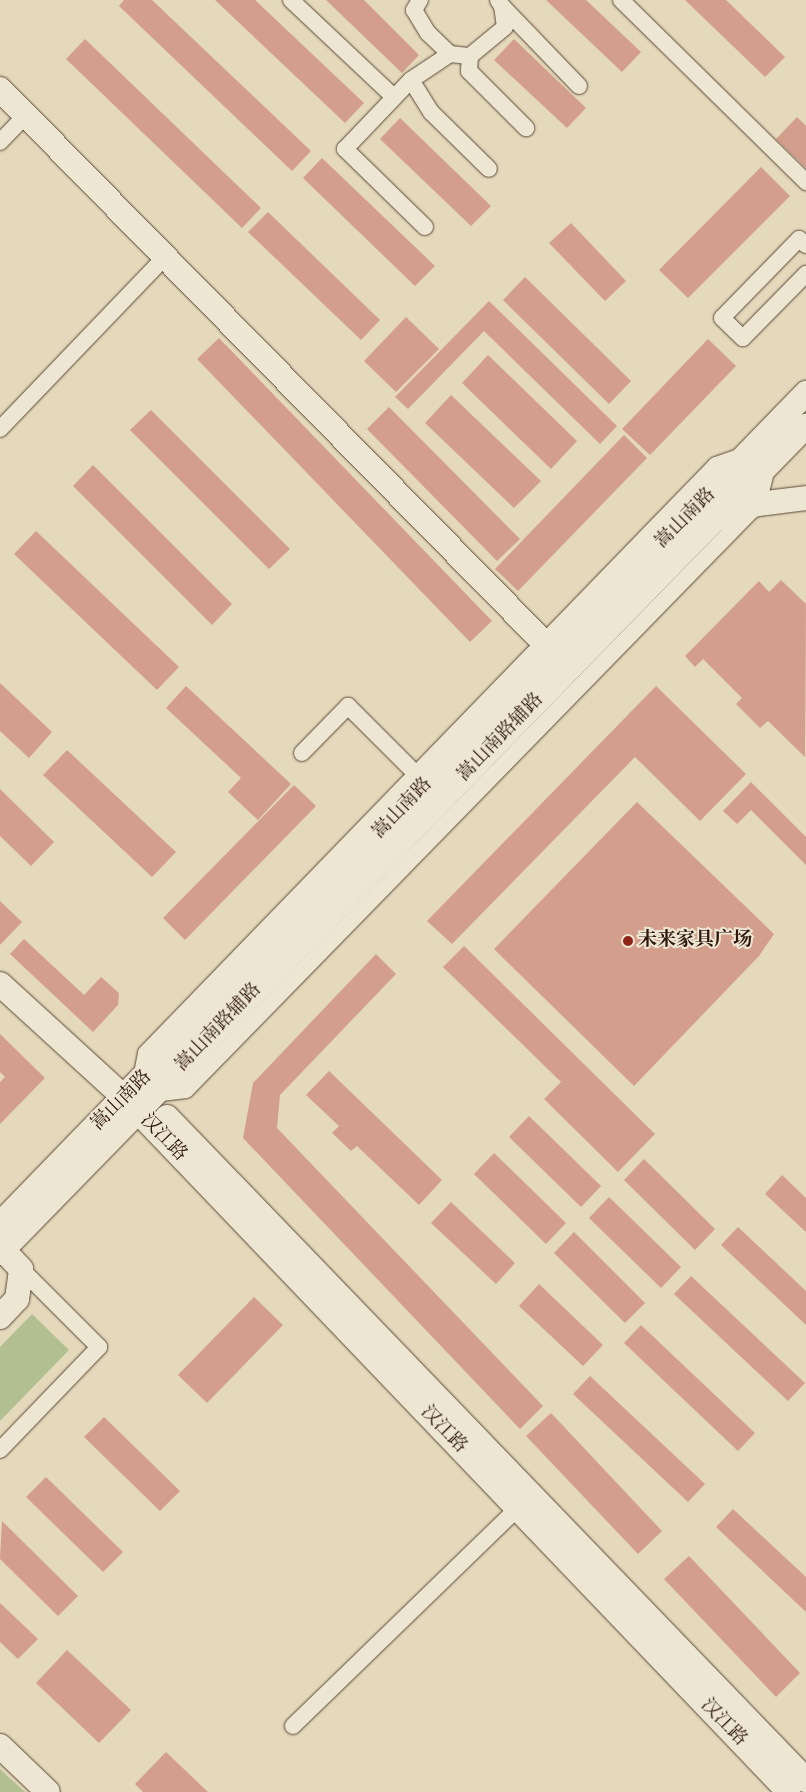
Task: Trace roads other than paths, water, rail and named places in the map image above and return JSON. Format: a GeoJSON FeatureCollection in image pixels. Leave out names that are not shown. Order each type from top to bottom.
{"type":"FeatureCollection","features":[{"type":"Feature","properties":{"kind":"street"},"geometry":{"type":"LineString","coordinates":[[291,0],[394,97]]}},
{"type":"Feature","properties":{"kind":"street"},"geometry":{"type":"LineString","coordinates":[[621,0],[806,182]]}},
{"type":"Feature","properties":{"kind":"street"},"geometry":{"type":"LineString","coordinates":[[413,3],[428,33],[450,54],[470,56],[505,27],[500,3]]}},
{"type":"Feature","properties":{"kind":"street"},"geometry":{"type":"LineString","coordinates":[[500,3],[579,86]]}},
{"type":"Feature","properties":{"kind":"street"},"geometry":{"type":"LineString","coordinates":[[425,227],[345,148],[411,80],[450,54]]}},
{"type":"Feature","properties":{"kind":"street"},"geometry":{"type":"LineString","coordinates":[[470,56],[469,71],[526,128]]}},
{"type":"Feature","properties":{"kind":"street"},"geometry":{"type":"LineString","coordinates":[[411,80],[430,112],[489,169]]}},
{"type":"Feature","properties":{"kind":"street"},"geometry":{"type":"LineString","coordinates":[[0,89],[555,654]]}},
{"type":"Feature","properties":{"kind":"street"},"geometry":{"type":"LineString","coordinates":[[0,142],[26,115]]}},
{"type":"Feature","properties":{"kind":"street"},"geometry":{"type":"LineString","coordinates":[[806,245],[800,239],[722,318],[744,338],[806,274]]}},
{"type":"Feature","properties":{"kind":"street"},"geometry":{"type":"LineString","coordinates":[[0,429],[165,257]]}},
{"type":"Feature","properties":{"kind":"street","name":"嵩山南路"},"geometry":{"type":"LineString","coordinates":[[2,1252],[141,1096],[428,785],[555,654],[759,459],[799,431],[806,393]]}},
{"type":"Feature","properties":{"kind":"street"},"geometry":{"type":"LineString","coordinates":[[758,504],[759,459]]}},
{"type":"Feature","properties":{"kind":"street","name":"嵩山南路"},"geometry":{"type":"LineString","coordinates":[[555,654],[606,628],[712,521],[759,459]]}},
{"type":"Feature","properties":{"kind":"street"},"geometry":{"type":"LineString","coordinates":[[712,521],[758,504],[806,498]]}},
{"type":"Feature","properties":{"kind":"street","name":"嵩山南路辅路"},"geometry":{"type":"LineString","coordinates":[[555,654],[428,785],[146,1052],[141,1096],[186,1090],[758,504]]}},
{"type":"Feature","properties":{"kind":"street"},"geometry":{"type":"LineString","coordinates":[[606,628],[637,628]]}},
{"type":"Feature","properties":{"kind":"street"},"geometry":{"type":"LineString","coordinates":[[302,753],[348,706],[428,785]]}},
{"type":"Feature","properties":{"kind":"street"},"geometry":{"type":"LineString","coordinates":[[0,984],[141,1096]]}},
{"type":"Feature","properties":{"kind":"street","name":"嵩山南路"},"geometry":{"type":"LineString","coordinates":[[0,1224],[141,1096]]}},
{"type":"Feature","properties":{"kind":"street","name":"汉江路"},"geometry":{"type":"LineString","coordinates":[[141,1096],[518,1508],[789,1792]]}},
{"type":"Feature","properties":{"kind":"street","name":"汉江路"},"geometry":{"type":"LineString","coordinates":[[141,1096],[806,1780]]}},
{"type":"Feature","properties":{"kind":"street"},"geometry":{"type":"LineString","coordinates":[[0,1450],[100,1346],[2,1252]]}},
{"type":"Feature","properties":{"kind":"street"},"geometry":{"type":"LineString","coordinates":[[0,1317],[17,1299],[21,1269]]}},
{"type":"Feature","properties":{"kind":"street"},"geometry":{"type":"LineString","coordinates":[[293,1726],[518,1508]]}},
{"type":"Feature","properties":{"kind":"street"},"geometry":{"type":"LineString","coordinates":[[0,1746],[48,1792]]}},
{"type":"Feature","properties":{"kind":"place","name":"未来家具广场"},"geometry":{"type":"Point","coordinates":[628,941]}}]}
